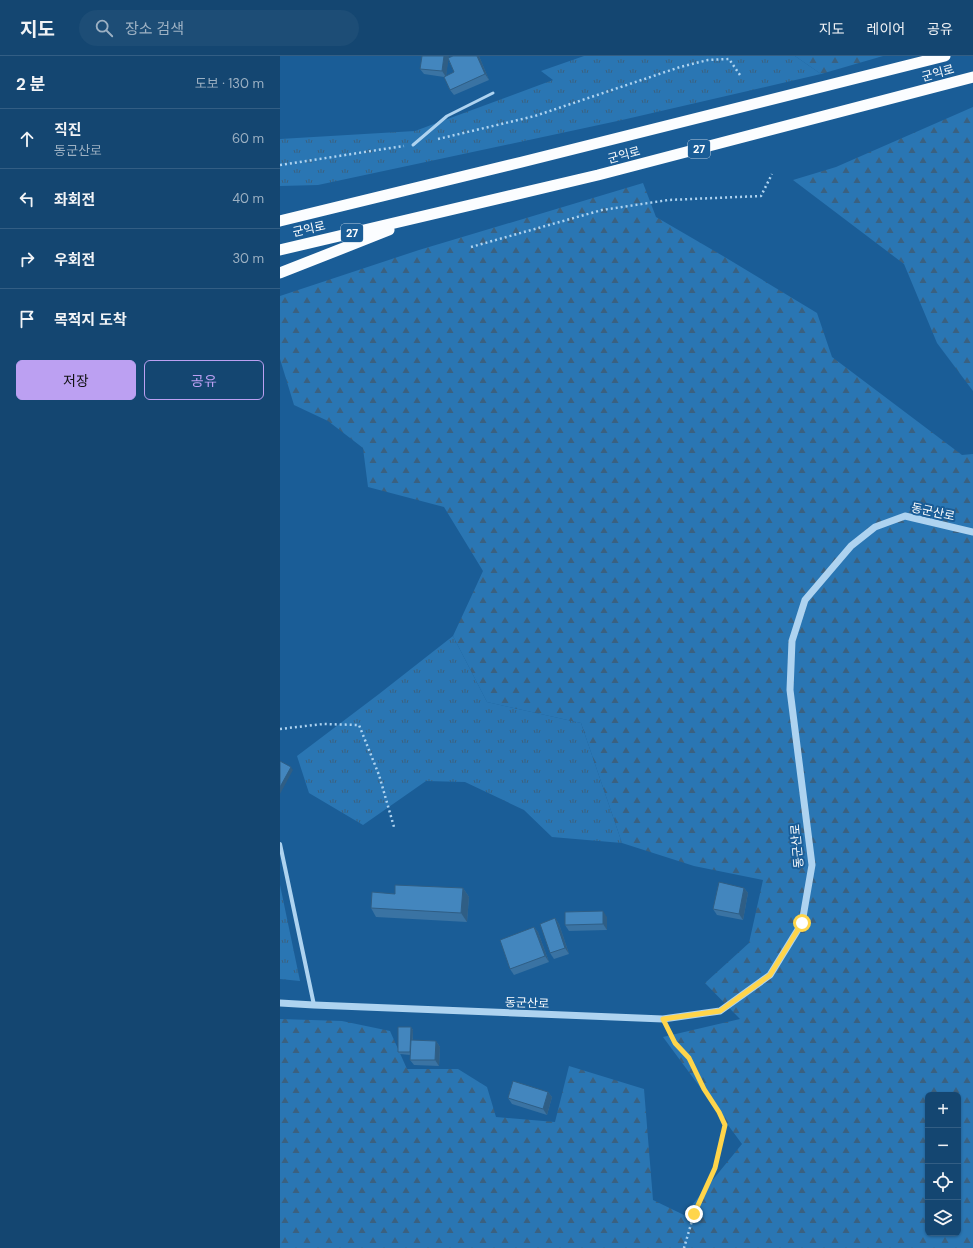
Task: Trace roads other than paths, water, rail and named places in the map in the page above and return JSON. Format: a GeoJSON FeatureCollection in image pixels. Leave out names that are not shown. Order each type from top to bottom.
{"type":"FeatureCollection","features":[{"type":"Feature","properties":{"kind":"highway","name":"군익로"},"geometry":{"type":"LineString","coordinates":[[280,221],[945,56]]}},
{"type":"Feature","properties":{"kind":"highway","name":"군익로"},"geometry":{"type":"LineString","coordinates":[[280,250],[598,176],[973,77]]}},
{"type":"Feature","properties":{"kind":"highway"},"geometry":{"type":"LineString","coordinates":[[280,217],[303,216]]}},
{"type":"Feature","properties":{"kind":"highway"},"geometry":{"type":"LineString","coordinates":[[280,273],[423,216]]}},
{"type":"Feature","properties":{"kind":"street","name":"동군산로"},"geometry":{"type":"LineString","coordinates":[[280,1003],[314,1006],[663,1019],[720,1011],[770,975],[802,923],[812,865],[790,690],[792,641],[805,600],[850,546],[875,527],[905,516],[973,532]]}},
{"type":"Feature","properties":{"kind":"street"},"geometry":{"type":"LineString","coordinates":[[280,844],[314,1006]]}},
{"type":"Feature","properties":{"kind":"lane"},"geometry":{"type":"LineString","coordinates":[[413,145],[447,116],[493,93]]}}]}
